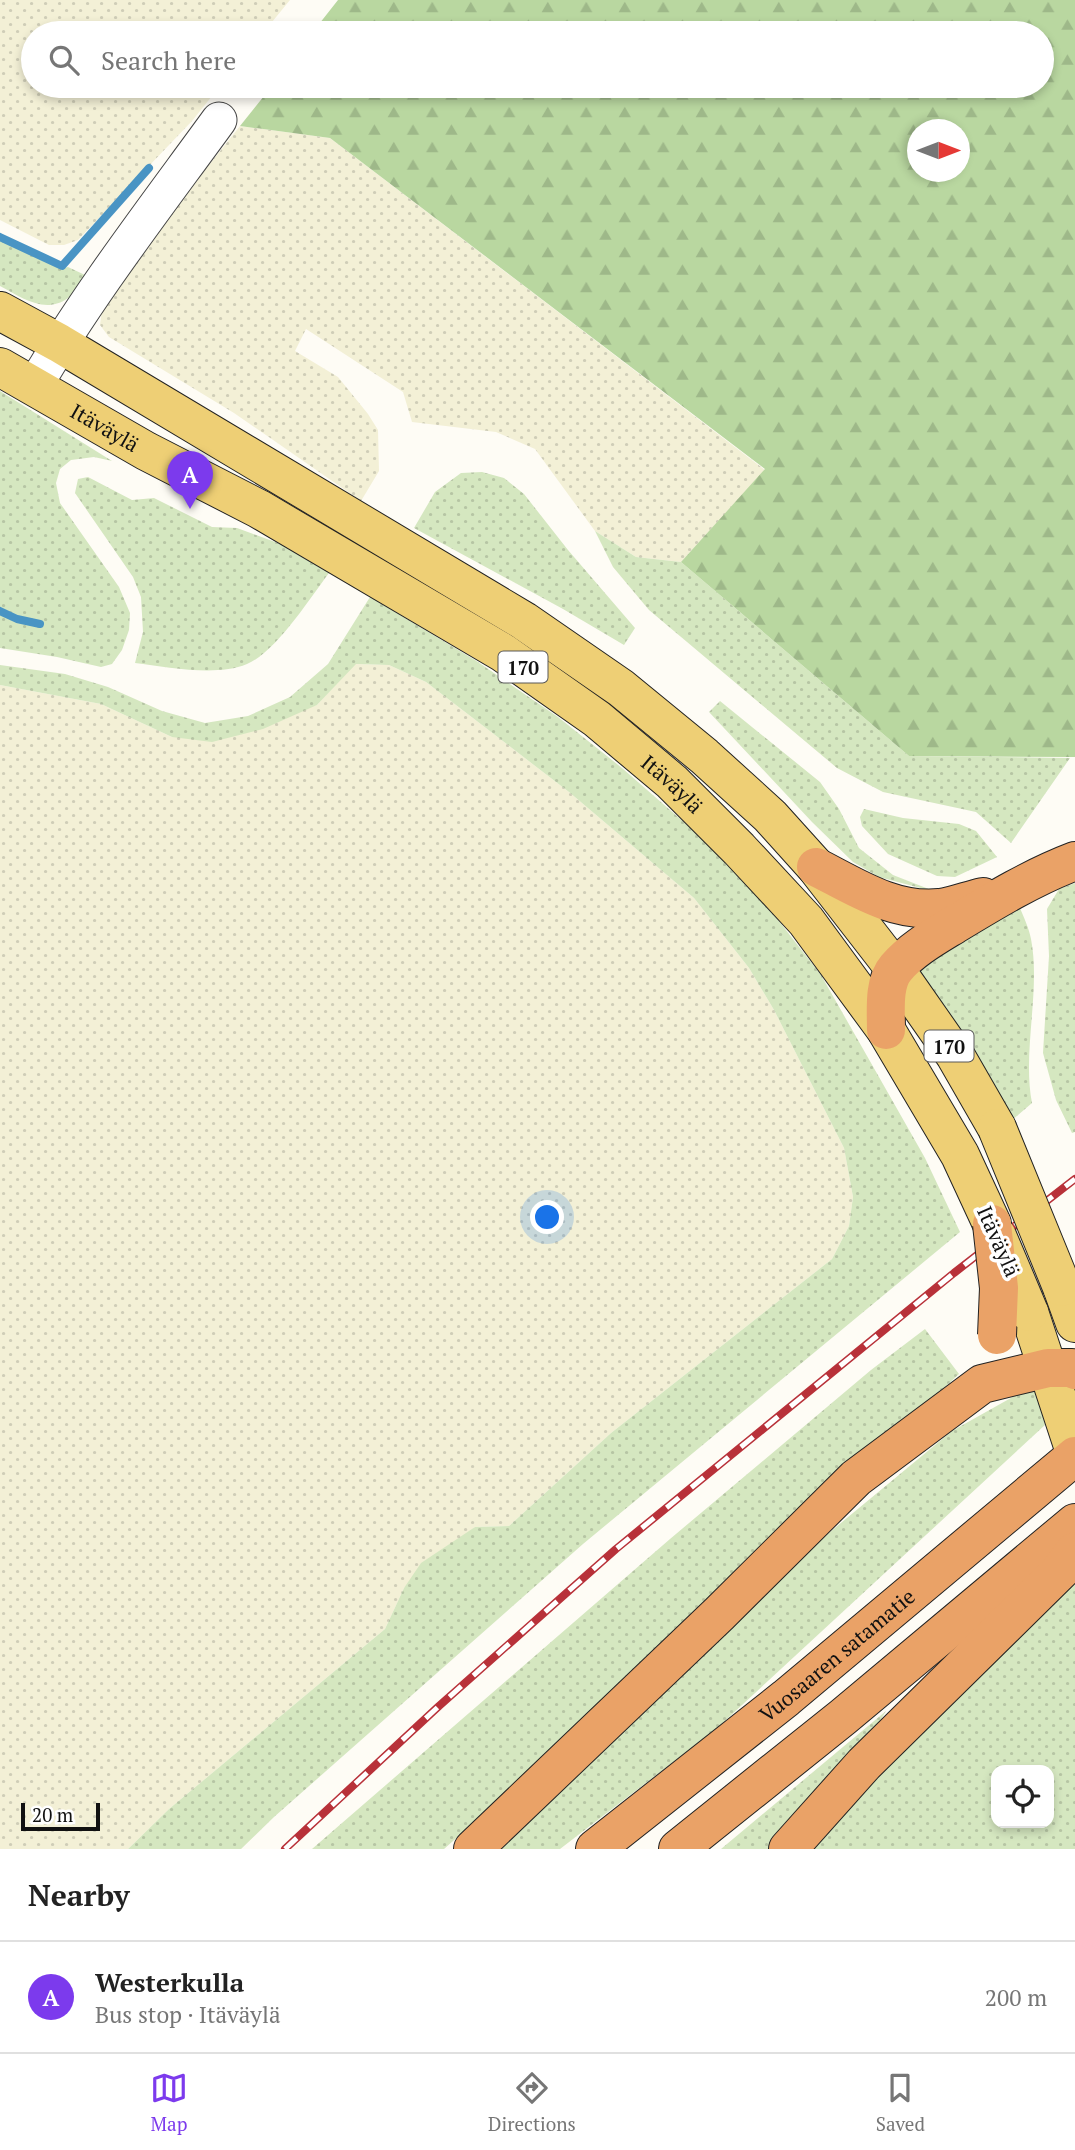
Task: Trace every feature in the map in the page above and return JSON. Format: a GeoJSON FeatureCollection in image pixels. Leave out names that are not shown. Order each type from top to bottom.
{"type":"FeatureCollection","features":[{"type":"Feature","properties":{"kind":"highway"},"geometry":{"type":"LineString","coordinates":[[886,1030],[888,986],[895,969],[928,941],[1012,889],[1075,861]]}},
{"type":"Feature","properties":{"kind":"highway"},"geometry":{"type":"LineString","coordinates":[[816,867],[877,898],[905,907],[940,908],[1012,889]]}},
{"type":"Feature","properties":{"kind":"highway"},"geometry":{"type":"LineString","coordinates":[[473,1849],[719,1614],[856,1478],[982,1384],[996,1348],[997,1335],[999,1289],[992,1224]]}},
{"type":"Feature","properties":{"kind":"highway"},"geometry":{"type":"LineString","coordinates":[[982,1384],[1060,1378]]}},
{"type":"Feature","properties":{"kind":"highway","name":"Vuosaaren satamatie"},"geometry":{"type":"LineString","coordinates":[[595,1849],[786,1698],[1075,1454]]}},
{"type":"Feature","properties":{"kind":"highway"},"geometry":{"type":"LineString","coordinates":[[678,1849],[853,1709],[1075,1522]]}},
{"type":"Feature","properties":{"kind":"highway"},"geometry":{"type":"LineString","coordinates":[[788,1849],[864,1764],[1060,1571],[1075,1551]]}},
{"type":"Feature","properties":{"kind":"main road","name":"Itäväylä"},"geometry":{"type":"LineString","coordinates":[[0,311],[60,343],[524,621],[621,688],[704,756],[770,816],[816,867],[895,969],[955,1055],[997,1128],[1075,1323]]}},
{"type":"Feature","properties":{"kind":"main road","name":"Itäväylä"},"geometry":{"type":"LineString","coordinates":[[0,367],[145,451],[258,509],[502,652],[597,719],[672,782],[739,849],[806,921],[886,1030],[960,1155],[1060,1378],[1075,1454]]}},
{"type":"Feature","properties":{"kind":"street"},"geometry":{"type":"LineString","coordinates":[[34,387],[101,281],[219,120]]}},
{"type":"Feature","properties":{"kind":"shaded area"},"geometry":{"type":"Polygon","coordinates":[[[0,0],[290,0],[273,21],[21,21],[21,98],[210,98],[192,121],[78,240],[64,245],[49,245],[0,220],[0,0]]]}},
{"type":"Feature","properties":{"kind":"shaded area"},"geometry":{"type":"Polygon","coordinates":[[[240,126],[330,138],[765,470],[681,562],[636,557],[595,531],[535,449],[496,432],[412,422],[403,392],[306,329],[295,351],[338,377],[378,430],[379,471],[361,501],[234,413],[109,337],[100,325],[102,310],[162,224],[240,126]]]}},
{"type":"Feature","properties":{"kind":"shaded area"},"geometry":{"type":"Polygon","coordinates":[[[355,664],[389,665],[426,682],[569,792],[694,898],[749,968],[774,1010],[844,1148],[853,1197],[849,1226],[832,1259],[611,1433],[509,1526],[475,1527],[404,1588],[385,1629],[169,1809],[128,1849],[0,1849],[0,685],[101,704],[172,737],[317,705],[355,664]]]}},
{"type":"Feature","properties":{"kind":"green space"},"geometry":{"type":"Polygon","coordinates":[[[338,0],[1075,0],[1075,757],[909,756],[681,562],[765,469],[330,138],[240,126],[262,98],[1054,98],[1054,21],[321,21],[338,0]]]}},
{"type":"Feature","properties":{"kind":"green space"},"geometry":{"type":"Polygon","coordinates":[[[0,240],[61,269],[68,267],[85,275],[71,296],[59,303],[42,305],[25,299],[0,286],[0,240]]]}},
{"type":"Feature","properties":{"kind":"green space"},"geometry":{"type":"Polygon","coordinates":[[[0,391],[112,461],[94,457],[71,460],[60,469],[56,483],[60,503],[119,587],[130,613],[129,630],[122,650],[112,664],[101,667],[0,648],[0,391]]]}},
{"type":"Feature","properties":{"kind":"green space"},"geometry":{"type":"Polygon","coordinates":[[[482,472],[504,478],[524,494],[635,628],[624,645],[414,528],[435,492],[461,473],[482,472]]]}},
{"type":"Feature","properties":{"kind":"green space"},"geometry":{"type":"Polygon","coordinates":[[[88,477],[132,500],[154,498],[212,527],[237,528],[278,543],[329,573],[281,637],[258,658],[247,664],[235,668],[207,670],[135,663],[143,632],[141,597],[133,577],[75,493],[78,479],[88,477]]]}},
{"type":"Feature","properties":{"kind":"green space"},"geometry":{"type":"Polygon","coordinates":[[[595,531],[636,557],[681,562],[909,756],[1070,758],[1011,843],[976,812],[883,792],[837,768],[649,610],[613,567],[595,531]]]}},
{"type":"Feature","properties":{"kind":"green space"},"geometry":{"type":"Polygon","coordinates":[[[370,597],[475,660],[558,717],[622,768],[702,838],[775,916],[821,975],[925,1158],[960,1232],[583,1544],[241,1849],[128,1849],[169,1809],[385,1629],[404,1588],[421,1563],[475,1527],[509,1526],[611,1433],[832,1259],[849,1226],[853,1197],[844,1148],[774,1010],[749,968],[694,898],[569,792],[426,682],[389,665],[356,664],[317,705],[263,729],[212,742],[172,737],[101,704],[0,685],[0,665],[65,674],[108,687],[162,711],[205,723],[248,716],[290,697],[328,664],[370,597]]]}},
{"type":"Feature","properties":{"kind":"green space"},"geometry":{"type":"Polygon","coordinates":[[[720,701],[820,782],[839,809],[859,848],[893,875],[939,893],[879,877],[853,862],[709,712],[720,701]]]}},
{"type":"Feature","properties":{"kind":"green space"},"geometry":{"type":"Polygon","coordinates":[[[864,809],[903,818],[959,824],[976,831],[997,857],[955,877],[937,876],[888,854],[862,826],[860,817],[864,809]]]}},
{"type":"Feature","properties":{"kind":"green space"},"geometry":{"type":"Polygon","coordinates":[[[1075,883],[1075,1132],[1072,1133],[1056,1100],[1043,1053],[1049,956],[1047,909],[1059,889],[1075,883]]]}},
{"type":"Feature","properties":{"kind":"green space"},"geometry":{"type":"Polygon","coordinates":[[[1020,908],[1030,935],[1034,959],[1029,1063],[1032,1103],[1010,1122],[919,973],[920,964],[1020,908]]]}},
{"type":"Feature","properties":{"kind":"green space"},"geometry":{"type":"Polygon","coordinates":[[[925,1329],[959,1374],[444,1849],[312,1849],[670,1539],[871,1370],[925,1329]]]}},
{"type":"Feature","properties":{"kind":"green space"},"geometry":{"type":"Polygon","coordinates":[[[1036,1384],[1045,1425],[716,1729],[560,1849],[496,1849],[717,1636],[830,1532],[952,1431],[1036,1384]]]}},
{"type":"Feature","properties":{"kind":"green space"},"geometry":{"type":"Polygon","coordinates":[[[1075,1583],[1075,1849],[808,1849],[956,1694],[1075,1583]]]}},
{"type":"Feature","properties":{"kind":"green space"},"geometry":{"type":"Polygon","coordinates":[[[886,1711],[877,1726],[792,1819],[769,1849],[721,1849],[886,1711]]]}},
{"type":"Feature","properties":{"kind":"waterway"},"geometry":{"type":"LineString","coordinates":[[0,237],[62,266],[149,168]]}},
{"type":"Feature","properties":{"kind":"waterway"},"geometry":{"type":"LineString","coordinates":[[0,611],[17,619],[40,624]]}},
{"type":"Feature","properties":{"kind":"railway"},"geometry":{"type":"LineString","coordinates":[[285,1849],[439,1706],[616,1549],[954,1273],[1075,1179]]}},
{"type":"Feature","properties":{"kind":"place","name":"Westerkulla"},"geometry":{"type":"Point","coordinates":[190,509]}}]}
